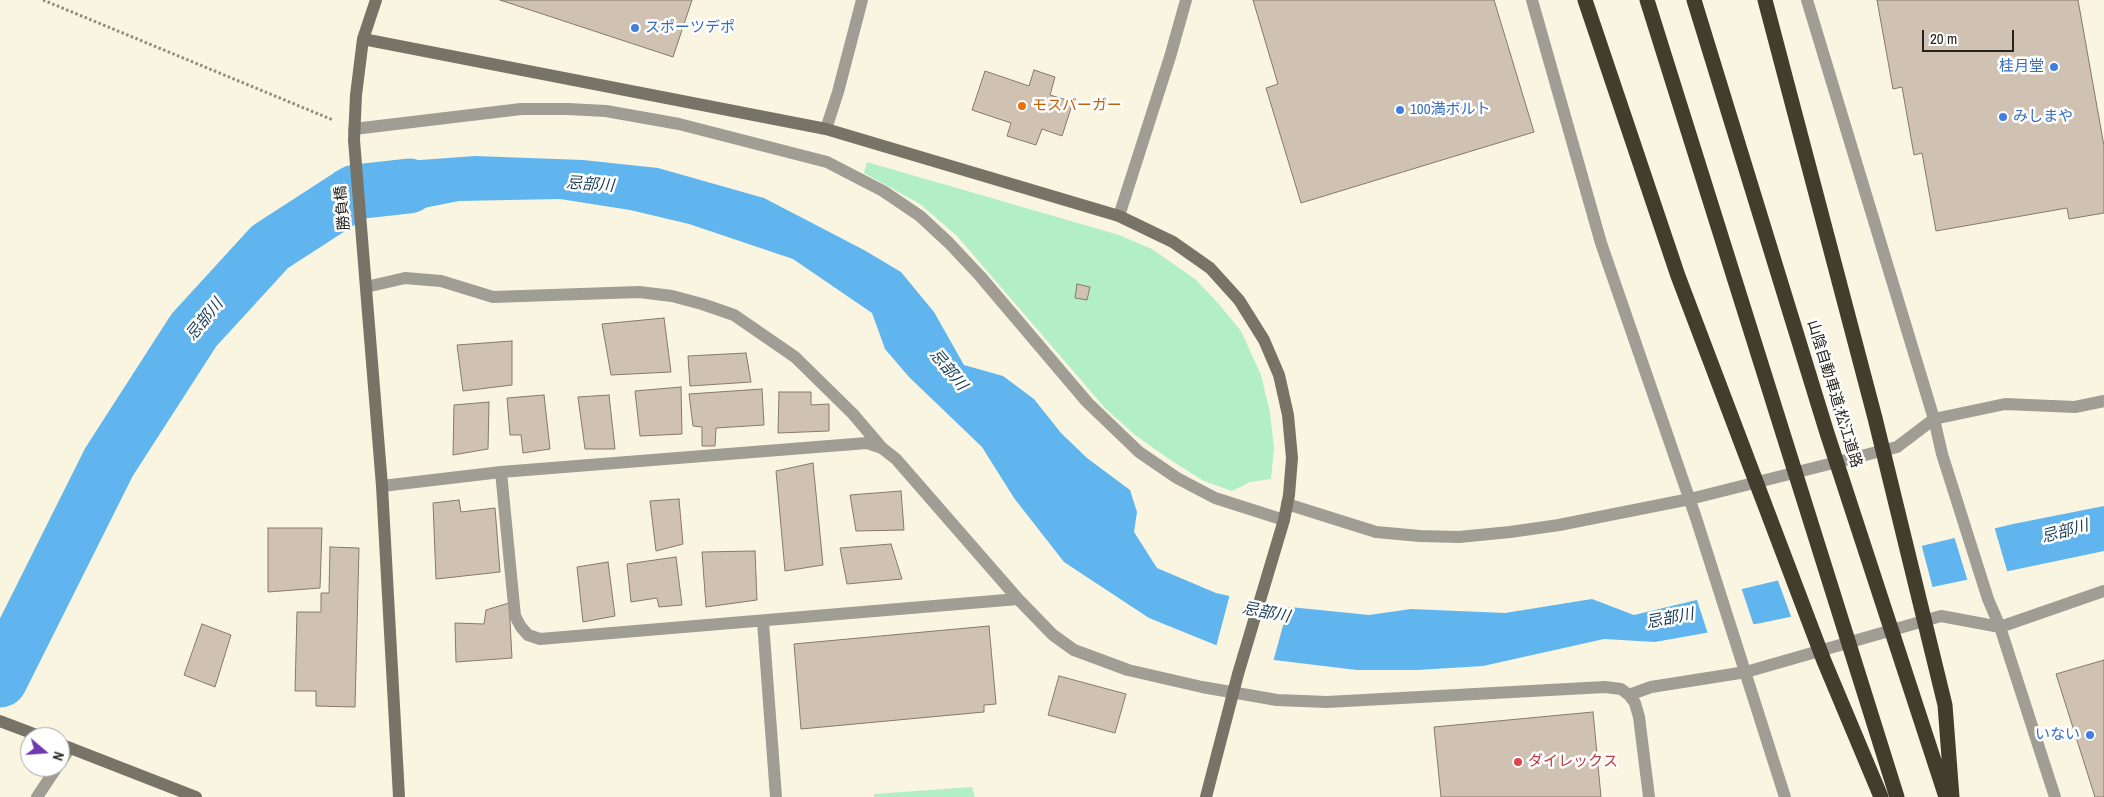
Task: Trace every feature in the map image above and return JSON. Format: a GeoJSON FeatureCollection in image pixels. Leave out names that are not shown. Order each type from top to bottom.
{"type":"FeatureCollection","features":[{"type":"Feature","properties":{"kind":"highway"},"geometry":{"type":"LineString","coordinates":[[1585,0],[1678,276],[1824,660],[1881,797]]}},
{"type":"Feature","properties":{"kind":"highway"},"geometry":{"type":"LineString","coordinates":[[1647,0],[1897,797]]}},
{"type":"Feature","properties":{"kind":"highway","name":"山陰自動車道;松江道路"},"geometry":{"type":"LineString","coordinates":[[1694,0],[1827,433],[1946,797]]}},
{"type":"Feature","properties":{"kind":"highway"},"geometry":{"type":"LineString","coordinates":[[1764,0],[1875,418],[1946,705],[1952,797]]}},
{"type":"Feature","properties":{"kind":"street","name":"勝負橋"},"geometry":{"type":"LineString","coordinates":[[376,0],[363,39],[356,95],[354,134],[382,486],[399,797]]}},
{"type":"Feature","properties":{"kind":"street"},"geometry":{"type":"LineString","coordinates":[[826,128],[838,92],[862,0]]}},
{"type":"Feature","properties":{"kind":"street"},"geometry":{"type":"LineString","coordinates":[[1119,216],[1170,58],[1186,0]]}},
{"type":"Feature","properties":{"kind":"street"},"geometry":{"type":"LineString","coordinates":[[1532,0],[1601,243],[1690,499],[1785,797]]}},
{"type":"Feature","properties":{"kind":"street"},"geometry":{"type":"LineString","coordinates":[[1807,0],[1934,419],[1942,454],[1988,599],[2000,627],[2055,797]]}},
{"type":"Feature","properties":{"kind":"street"},"geometry":{"type":"LineString","coordinates":[[363,39],[826,128],[1119,216],[1173,242],[1210,268],[1239,300],[1264,340],[1279,375],[1288,415],[1292,458],[1284,521],[1238,674],[1206,797]]}},
{"type":"Feature","properties":{"kind":"street"},"geometry":{"type":"LineString","coordinates":[[354,134],[521,110],[568,109],[606,111],[679,124],[827,162],[883,191],[920,216],[980,276],[1087,402],[1139,452],[1177,478],[1215,498],[1284,521]]}},
{"type":"Feature","properties":{"kind":"street"},"geometry":{"type":"LineString","coordinates":[[366,287],[405,278],[440,282],[493,297],[639,292],[672,296],[734,315],[795,356],[853,414],[882,448],[896,459],[1018,600],[1053,635],[1074,650],[1128,670],[1202,687],[1277,700],[1327,702],[1605,687],[1620,689],[1630,695],[1640,717],[1649,797]]}},
{"type":"Feature","properties":{"kind":"street"},"geometry":{"type":"LineString","coordinates":[[1287,504],[1376,532],[1420,536],[1459,537],[1559,525],[1690,499],[1897,447],[1934,419],[2005,404],[2075,407],[2104,402]]}},
{"type":"Feature","properties":{"kind":"street"},"geometry":{"type":"LineString","coordinates":[[382,486],[501,472],[867,443],[882,448]]}},
{"type":"Feature","properties":{"kind":"street"},"geometry":{"type":"LineString","coordinates":[[501,472],[515,616],[528,635],[540,639],[1018,600]]}},
{"type":"Feature","properties":{"kind":"street"},"geometry":{"type":"LineString","coordinates":[[1630,695],[1651,687],[1746,672],[1941,616],[2000,627],[2104,591]]}},
{"type":"Feature","properties":{"kind":"street"},"geometry":{"type":"LineString","coordinates":[[763,622],[776,797]]}},
{"type":"Feature","properties":{"kind":"street"},"geometry":{"type":"LineString","coordinates":[[0,721],[20,729]]}},
{"type":"Feature","properties":{"kind":"street"},"geometry":{"type":"LineString","coordinates":[[70,747],[196,797]]}},
{"type":"Feature","properties":{"kind":"street"},"geometry":{"type":"LineString","coordinates":[[37,797],[50,777]]}},
{"type":"Feature","properties":{"kind":"path"},"geometry":{"type":"LineString","coordinates":[[43,0],[354,134]]}},
{"type":"Feature","properties":{"kind":"green space"},"geometry":{"type":"Polygon","coordinates":[[[867,162],[1119,235],[1152,249],[1195,279],[1241,331],[1261,375],[1270,413],[1274,448],[1271,479],[1250,482],[1232,491],[1204,481],[1135,435],[1105,408],[957,236],[920,204],[864,173],[867,162]]]}},
{"type":"Feature","properties":{"kind":"green space"},"geometry":{"type":"Polygon","coordinates":[[[972,787],[975,797],[874,797],[874,794],[972,787]]]}},
{"type":"Feature","properties":{"kind":"water"},"geometry":{"type":"Polygon","coordinates":[[[475,156],[583,160],[658,168],[764,198],[864,250],[901,272],[934,312],[964,365],[1003,376],[1034,399],[1061,433],[1087,458],[1130,490],[1137,512],[1134,532],[1157,568],[1216,593],[1270,605],[1369,615],[1411,609],[1505,613],[1592,599],[1634,615],[2013,524],[2104,506],[2104,551],[1761,623],[1655,642],[1604,639],[1483,666],[1417,670],[1357,670],[1274,660],[1228,650],[1149,618],[1064,562],[1014,498],[982,447],[909,377],[885,349],[872,313],[793,259],[689,224],[630,210],[560,199],[459,201],[393,214],[341,231],[334,172],[393,162],[475,156]]]}},
{"type":"Feature","properties":{"kind":"pier"},"geometry":{"type":"Polygon","coordinates":[[[386,160],[392,217],[346,232],[340,169],[386,160]]]}},
{"type":"Feature","properties":{"kind":"pier"},"geometry":{"type":"Polygon","coordinates":[[[1994,526],[2008,574],[1968,582],[1954,536],[1994,526]]]}},
{"type":"Feature","properties":{"kind":"pier"},"geometry":{"type":"Polygon","coordinates":[[[1921,543],[1933,589],[1792,619],[1777,578],[1921,543]]]}},
{"type":"Feature","properties":{"kind":"pier"},"geometry":{"type":"Polygon","coordinates":[[[1741,587],[1754,626],[1708,634],[1696,597],[1741,587]]]}},
{"type":"Feature","properties":{"kind":"pier"},"geometry":{"type":"Polygon","coordinates":[[[1230,594],[1289,604],[1273,662],[1227,652],[1216,647],[1230,594]]]}},
{"type":"Feature","properties":{"kind":"building","name":"スポーツデポ"},"geometry":{"type":"Polygon","coordinates":[[[500,0],[692,0],[673,57],[500,0]]]}},
{"type":"Feature","properties":{"kind":"building","name":"100満ボルト"},"geometry":{"type":"Polygon","coordinates":[[[1253,0],[1494,0],[1534,132],[1301,203],[1266,88],[1278,84],[1253,0]]]}},
{"type":"Feature","properties":{"kind":"building","name":"みしまや"},"geometry":{"type":"Polygon","coordinates":[[[1877,0],[2078,0],[2104,146],[2104,213],[2069,219],[2067,208],[1936,231],[1922,153],[1914,155],[1902,87],[1893,89],[1877,0]]]}},
{"type":"Feature","properties":{"kind":"building","name":"モスバーガー"},"geometry":{"type":"Polygon","coordinates":[[[1034,70],[1055,77],[1050,95],[1073,102],[1062,136],[1042,129],[1036,145],[1007,136],[1011,123],[972,110],[985,71],[1029,86],[1034,70]]]}},
{"type":"Feature","properties":{"kind":"building"},"geometry":{"type":"Polygon","coordinates":[[[1077,284],[1090,287],[1087,300],[1075,298],[1077,284]]]}},
{"type":"Feature","properties":{"kind":"building"},"geometry":{"type":"Polygon","coordinates":[[[664,318],[671,372],[611,375],[602,324],[664,318]]]}},
{"type":"Feature","properties":{"kind":"building"},"geometry":{"type":"Polygon","coordinates":[[[512,341],[512,385],[463,391],[457,345],[512,341]]]}},
{"type":"Feature","properties":{"kind":"building"},"geometry":{"type":"Polygon","coordinates":[[[746,353],[751,382],[690,386],[688,356],[746,353]]]}},
{"type":"Feature","properties":{"kind":"building"},"geometry":{"type":"Polygon","coordinates":[[[681,387],[682,434],[640,436],[635,391],[681,387]]]}},
{"type":"Feature","properties":{"kind":"building"},"geometry":{"type":"Polygon","coordinates":[[[762,389],[764,425],[716,428],[715,446],[702,446],[702,427],[693,426],[689,394],[762,389]]]}},
{"type":"Feature","properties":{"kind":"building"},"geometry":{"type":"Polygon","coordinates":[[[779,392],[811,392],[811,405],[829,404],[829,431],[778,433],[779,392]]]}},
{"type":"Feature","properties":{"kind":"building"},"geometry":{"type":"Polygon","coordinates":[[[544,395],[550,449],[523,453],[521,435],[510,435],[507,398],[544,395]]]}},
{"type":"Feature","properties":{"kind":"building"},"geometry":{"type":"Polygon","coordinates":[[[609,395],[615,449],[585,449],[578,397],[609,395]]]}},
{"type":"Feature","properties":{"kind":"building"},"geometry":{"type":"Polygon","coordinates":[[[489,402],[488,449],[453,455],[454,405],[489,402]]]}},
{"type":"Feature","properties":{"kind":"building"},"geometry":{"type":"Polygon","coordinates":[[[813,463],[823,565],[785,571],[776,471],[813,463]]]}},
{"type":"Feature","properties":{"kind":"building"},"geometry":{"type":"Polygon","coordinates":[[[901,491],[904,530],[856,531],[850,495],[901,491]]]}},
{"type":"Feature","properties":{"kind":"building"},"geometry":{"type":"Polygon","coordinates":[[[679,499],[683,544],[656,551],[650,501],[679,499]]]}},
{"type":"Feature","properties":{"kind":"building"},"geometry":{"type":"Polygon","coordinates":[[[459,500],[461,512],[495,508],[500,572],[436,579],[433,503],[459,500]]]}},
{"type":"Feature","properties":{"kind":"building"},"geometry":{"type":"Polygon","coordinates":[[[268,528],[322,528],[320,588],[268,592],[268,528]]]}},
{"type":"Feature","properties":{"kind":"building"},"geometry":{"type":"Polygon","coordinates":[[[891,544],[902,579],[847,584],[840,548],[891,544]]]}},
{"type":"Feature","properties":{"kind":"building"},"geometry":{"type":"Polygon","coordinates":[[[330,547],[359,548],[355,707],[316,706],[316,691],[295,691],[297,612],[321,612],[321,593],[329,593],[330,547]]]}},
{"type":"Feature","properties":{"kind":"building"},"geometry":{"type":"Polygon","coordinates":[[[755,551],[757,600],[706,607],[702,552],[755,551]]]}},
{"type":"Feature","properties":{"kind":"building"},"geometry":{"type":"Polygon","coordinates":[[[676,557],[682,605],[659,607],[657,598],[631,602],[627,564],[676,557]]]}},
{"type":"Feature","properties":{"kind":"building"},"geometry":{"type":"Polygon","coordinates":[[[608,562],[615,616],[583,622],[577,567],[608,562]]]}},
{"type":"Feature","properties":{"kind":"building"},"geometry":{"type":"Polygon","coordinates":[[[509,603],[512,658],[456,662],[455,623],[484,624],[486,610],[509,603]]]}},
{"type":"Feature","properties":{"kind":"building"},"geometry":{"type":"Polygon","coordinates":[[[202,624],[231,635],[215,687],[184,675],[202,624]]]}},
{"type":"Feature","properties":{"kind":"building"},"geometry":{"type":"Polygon","coordinates":[[[989,626],[996,704],[984,705],[984,712],[801,729],[794,644],[989,626]]]}},
{"type":"Feature","properties":{"kind":"building","name":"いない"},"geometry":{"type":"Polygon","coordinates":[[[2104,660],[2104,797],[2095,797],[2056,674],[2104,660]]]}},
{"type":"Feature","properties":{"kind":"building"},"geometry":{"type":"Polygon","coordinates":[[[1059,676],[1126,694],[1115,733],[1048,715],[1059,676]]]}},
{"type":"Feature","properties":{"kind":"building","name":"ダイレックス"},"geometry":{"type":"Polygon","coordinates":[[[1593,712],[1601,797],[1441,797],[1434,727],[1593,712]]]}},
{"type":"Feature","properties":{"kind":"waterway","name":"忌部川"},"geometry":{"type":"LineString","coordinates":[[0,680],[109,462],[194,330],[270,247],[355,192],[409,186]]}},
{"type":"Feature","properties":{"kind":"place","name":"スポーツデポ"},"geometry":{"type":"Point","coordinates":[635,28]}},
{"type":"Feature","properties":{"kind":"place","name":"桂月堂"},"geometry":{"type":"Point","coordinates":[2054,67]}},
{"type":"Feature","properties":{"kind":"place","name":"モスバーガー"},"geometry":{"type":"Point","coordinates":[1022,106]}},
{"type":"Feature","properties":{"kind":"place","name":"100満ボルト"},"geometry":{"type":"Point","coordinates":[1400,110]}},
{"type":"Feature","properties":{"kind":"place","name":"みしまや"},"geometry":{"type":"Point","coordinates":[2003,117]}},
{"type":"Feature","properties":{"kind":"place","name":"いない"},"geometry":{"type":"Point","coordinates":[2090,735]}},
{"type":"Feature","properties":{"kind":"place","name":"ダイレックス"},"geometry":{"type":"Point","coordinates":[1518,762]}}]}
